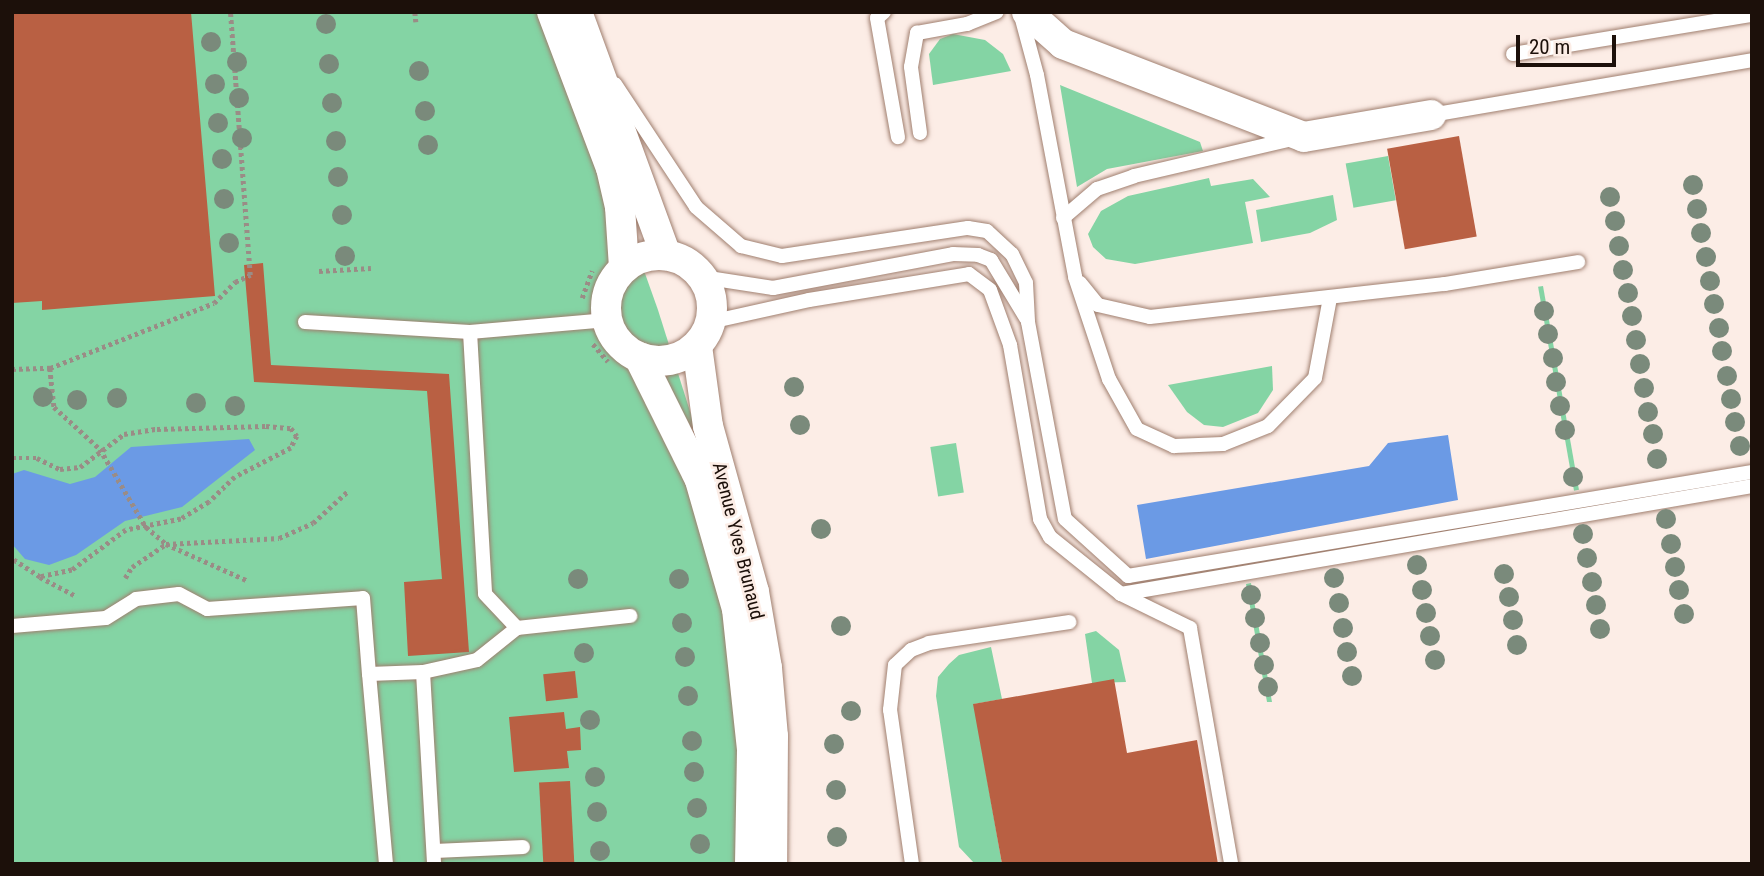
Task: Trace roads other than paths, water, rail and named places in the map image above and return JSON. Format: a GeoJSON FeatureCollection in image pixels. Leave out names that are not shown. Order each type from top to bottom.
{"type":"FeatureCollection","features":[{"type":"Feature","properties":{"kind":"street"},"geometry":{"type":"LineString","coordinates":[[552,12],[611,168],[620,207],[624,267]]}},
{"type":"Feature","properties":{"kind":"street"},"geometry":{"type":"LineString","coordinates":[[577,12],[666,255]]}},
{"type":"Feature","properties":{"kind":"street"},"geometry":{"type":"LineString","coordinates":[[1027,12],[1063,44],[1304,137],[1431,115]]}},
{"type":"Feature","properties":{"kind":"street"},"geometry":{"type":"LineString","coordinates":[[651,255],[666,255],[684,260],[702,277],[712,304],[703,334],[667,361],[639,358],[625,349],[607,320],[608,291],[624,267],[651,255]]}},
{"type":"Feature","properties":{"kind":"street","name":"Avenue Yves Brunaud"},"geometry":{"type":"LineString","coordinates":[[703,334],[708,426],[754,592],[767,668],[773,736],[772,864]]}},
{"type":"Feature","properties":{"kind":"street","name":"Avenue Yves Brunaud"},"geometry":{"type":"LineString","coordinates":[[639,358],[700,480],[737,609],[752,750],[750,864]]}},
{"type":"Feature","properties":{"kind":"lane"},"geometry":{"type":"LineString","coordinates":[[884,12],[877,18],[898,137]]}},
{"type":"Feature","properties":{"kind":"lane"},"geometry":{"type":"LineString","coordinates":[[920,133],[911,67],[917,33],[967,24],[997,12]]}},
{"type":"Feature","properties":{"kind":"lane"},"geometry":{"type":"LineString","coordinates":[[1020,12],[1037,75],[1075,277],[1109,379],[1137,429],[1174,446],[1223,444],[1268,426],[1315,378],[1330,298]]}},
{"type":"Feature","properties":{"kind":"lane"},"geometry":{"type":"LineString","coordinates":[[1513,54],[1752,15]]}},
{"type":"Feature","properties":{"kind":"lane"},"geometry":{"type":"LineString","coordinates":[[591,49],[696,207],[741,246],[782,256],[968,228],[987,231],[1012,254],[1026,283],[1028,322],[1065,519],[1128,576],[1752,472]]}},
{"type":"Feature","properties":{"kind":"lane"},"geometry":{"type":"LineString","coordinates":[[1431,115],[1752,60]]}},
{"type":"Feature","properties":{"kind":"lane"},"geometry":{"type":"LineString","coordinates":[[1063,218],[1097,189],[1134,176],[1304,137]]}},
{"type":"Feature","properties":{"kind":"lane"},"geometry":{"type":"LineString","coordinates":[[702,277],[773,288],[953,254],[978,255],[991,260],[1028,322]]}},
{"type":"Feature","properties":{"kind":"lane"},"geometry":{"type":"LineString","coordinates":[[1075,277],[1098,305],[1150,317],[1330,298],[1578,262]]}},
{"type":"Feature","properties":{"kind":"lane"},"geometry":{"type":"LineString","coordinates":[[703,334],[809,300],[969,274],[990,290],[1010,345],[1040,519],[1050,537],[1121,594],[1190,628],[1231,864]]}},
{"type":"Feature","properties":{"kind":"lane"},"geometry":{"type":"LineString","coordinates":[[305,322],[470,332],[607,320]]}},
{"type":"Feature","properties":{"kind":"lane"},"geometry":{"type":"LineString","coordinates":[[470,332],[485,594],[517,628]]}},
{"type":"Feature","properties":{"kind":"lane"},"geometry":{"type":"LineString","coordinates":[[1121,594],[1752,486]]}},
{"type":"Feature","properties":{"kind":"lane"},"geometry":{"type":"LineString","coordinates":[[12,626],[106,618],[136,598],[179,594],[207,609],[363,598],[386,864]]}},
{"type":"Feature","properties":{"kind":"lane"},"geometry":{"type":"LineString","coordinates":[[369,674],[423,672],[477,660],[517,628],[630,616]]}},
{"type":"Feature","properties":{"kind":"lane"},"geometry":{"type":"LineString","coordinates":[[912,864],[890,710],[895,665],[911,650],[929,643],[1069,622]]}},
{"type":"Feature","properties":{"kind":"lane"},"geometry":{"type":"LineString","coordinates":[[423,672],[435,857],[523,847]]}},
{"type":"Feature","properties":{"kind":"water"},"geometry":{"type":"Polygon","coordinates":[[[1448,435],[1458,500],[1146,559],[1137,505],[1369,466],[1388,443],[1448,435]]]}},
{"type":"Feature","properties":{"kind":"water"},"geometry":{"type":"Polygon","coordinates":[[[249,439],[255,450],[182,507],[125,521],[76,555],[49,565],[25,559],[12,544],[12,474],[24,470],[70,484],[95,477],[131,447],[249,439]]]}}]}
